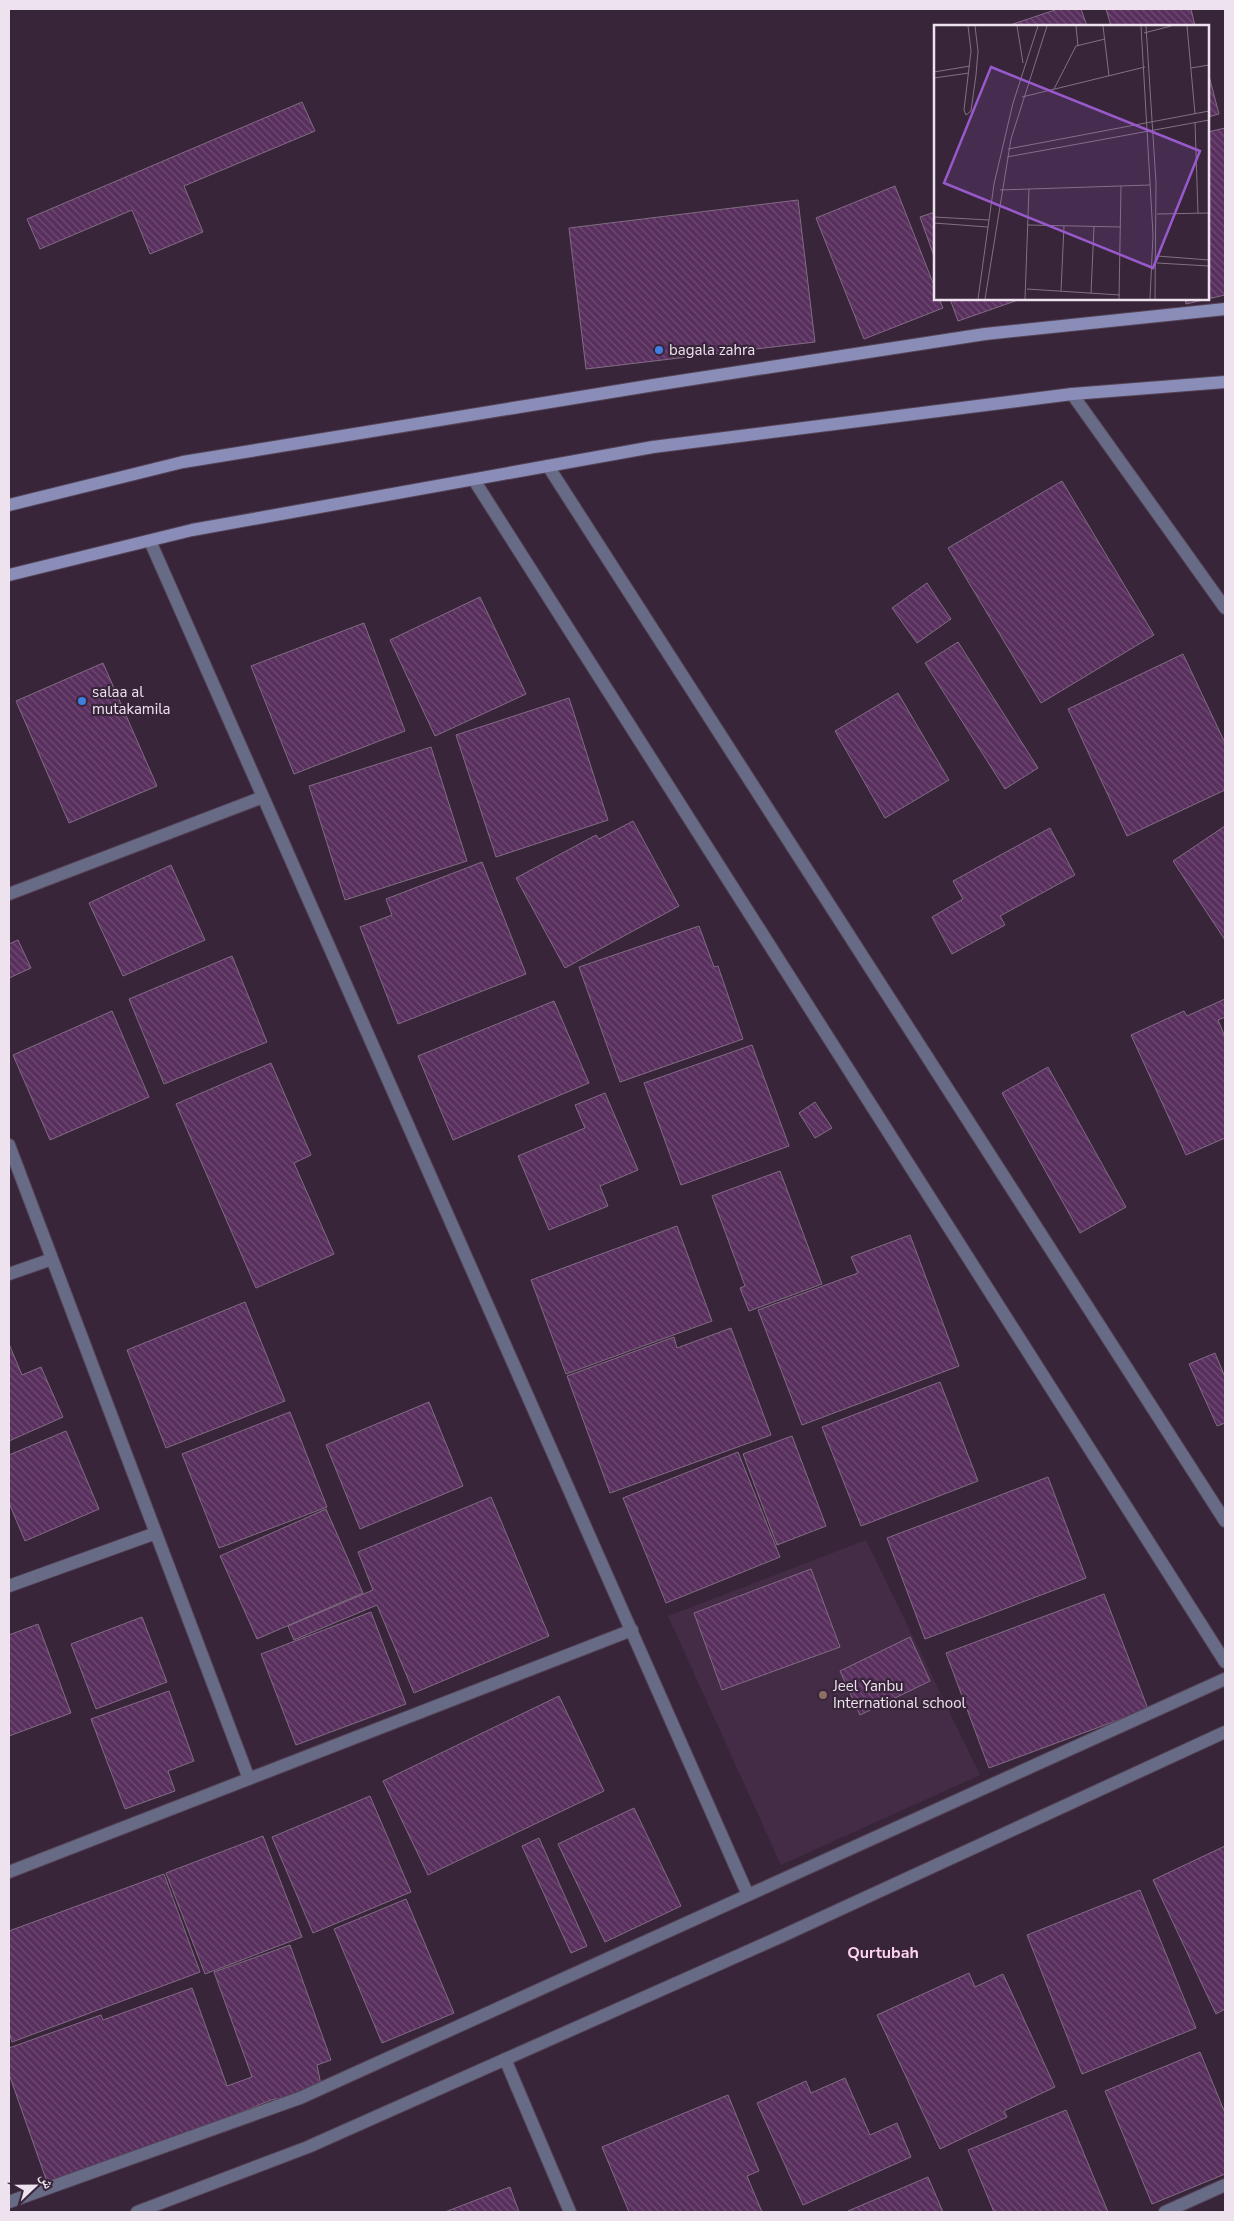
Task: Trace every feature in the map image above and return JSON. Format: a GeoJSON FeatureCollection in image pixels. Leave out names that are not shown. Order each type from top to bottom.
{"type":"FeatureCollection","features":[{"type":"Feature","properties":{"kind":"street"},"geometry":{"type":"LineString","coordinates":[[9,504],[183,462],[644,386],[985,334],[1225,309]]}},
{"type":"Feature","properties":{"kind":"street"},"geometry":{"type":"LineString","coordinates":[[9,574],[192,530],[652,447],[1072,394],[1225,382]]}},
{"type":"Feature","properties":{"kind":"street"},"geometry":{"type":"LineString","coordinates":[[1072,394],[1225,608]]}},
{"type":"Feature","properties":{"kind":"street"},"geometry":{"type":"LineString","coordinates":[[548,466],[1225,1521]]}},
{"type":"Feature","properties":{"kind":"street"},"geometry":{"type":"LineString","coordinates":[[474,480],[1225,1662]]}},
{"type":"Feature","properties":{"kind":"street"},"geometry":{"type":"LineString","coordinates":[[150,541],[748,1895]]}},
{"type":"Feature","properties":{"kind":"street"},"geometry":{"type":"LineString","coordinates":[[9,894],[263,797]]}},
{"type":"Feature","properties":{"kind":"street"},"geometry":{"type":"LineString","coordinates":[[9,1145],[249,1779]]}},
{"type":"Feature","properties":{"kind":"street"},"geometry":{"type":"LineString","coordinates":[[9,1274],[52,1259]]}},
{"type":"Feature","properties":{"kind":"street"},"geometry":{"type":"LineString","coordinates":[[9,1586],[156,1534]]}},
{"type":"Feature","properties":{"kind":"street"},"geometry":{"type":"LineString","coordinates":[[9,1872],[632,1630]]}},
{"type":"Feature","properties":{"kind":"street"},"geometry":{"type":"LineString","coordinates":[[9,2202],[300,2098],[1225,1679]]}},
{"type":"Feature","properties":{"kind":"street"},"geometry":{"type":"LineString","coordinates":[[137,2212],[308,2147],[789,1933],[1225,1732]]}},
{"type":"Feature","properties":{"kind":"street"},"geometry":{"type":"LineString","coordinates":[[505,2059],[570,2212]]}},
{"type":"Feature","properties":{"kind":"street"},"geometry":{"type":"LineString","coordinates":[[1165,2212],[1225,2185]]}},
{"type":"Feature","properties":{"kind":"shaded area","name":"Jeel Yanbu International school"},"geometry":{"type":"Polygon","coordinates":[[[866,1540],[980,1775],[781,1865],[668,1616],[866,1540]]]}},
{"type":"Feature","properties":{"kind":"building"},"geometry":{"type":"Polygon","coordinates":[[[1058,9],[1081,9],[1087,25],[1010,25],[1058,9]]]}},
{"type":"Feature","properties":{"kind":"building"},"geometry":{"type":"Polygon","coordinates":[[[1106,9],[1191,9],[1195,25],[1111,25],[1106,9]]]}},
{"type":"Feature","properties":{"kind":"building"},"geometry":{"type":"Polygon","coordinates":[[[1209,76],[1219,114],[1209,117],[1209,76]]]}},
{"type":"Feature","properties":{"kind":"building"},"geometry":{"type":"Polygon","coordinates":[[[302,102],[315,131],[184,186],[203,232],[150,254],[132,210],[40,249],[27,219],[302,102]]]}},
{"type":"Feature","properties":{"kind":"building"},"geometry":{"type":"Polygon","coordinates":[[[1225,128],[1225,295],[1209,299],[1209,132],[1225,128]]]}},
{"type":"Feature","properties":{"kind":"building"},"geometry":{"type":"Polygon","coordinates":[[[895,186],[934,285],[934,300],[939,300],[943,308],[864,339],[816,218],[895,186]]]}},
{"type":"Feature","properties":{"kind":"building"},"geometry":{"type":"Polygon","coordinates":[[[798,200],[815,342],[586,369],[569,228],[798,200]]]}},
{"type":"Feature","properties":{"kind":"building"},"geometry":{"type":"Polygon","coordinates":[[[934,212],[934,256],[920,217],[934,212]]]}},
{"type":"Feature","properties":{"kind":"building"},"geometry":{"type":"Polygon","coordinates":[[[950,300],[1018,300],[958,321],[950,300]]]}},
{"type":"Feature","properties":{"kind":"building"},"geometry":{"type":"Polygon","coordinates":[[[1185,300],[1204,300],[1186,304],[1185,300]]]}},
{"type":"Feature","properties":{"kind":"building"},"geometry":{"type":"Polygon","coordinates":[[[1062,481],[1154,635],[1041,703],[948,548],[1062,481]]]}},
{"type":"Feature","properties":{"kind":"building"},"geometry":{"type":"Polygon","coordinates":[[[927,583],[951,619],[917,643],[892,608],[927,583]]]}},
{"type":"Feature","properties":{"kind":"building"},"geometry":{"type":"Polygon","coordinates":[[[480,597],[526,694],[435,736],[390,640],[480,597]]]}},
{"type":"Feature","properties":{"kind":"building"},"geometry":{"type":"Polygon","coordinates":[[[364,623],[405,731],[294,774],[251,666],[364,623]]]}},
{"type":"Feature","properties":{"kind":"building"},"geometry":{"type":"Polygon","coordinates":[[[958,642],[1038,768],[1005,789],[925,663],[958,642]]]}},
{"type":"Feature","properties":{"kind":"building"},"geometry":{"type":"Polygon","coordinates":[[[1183,654],[1225,743],[1225,790],[1127,836],[1068,709],[1183,654]]]}},
{"type":"Feature","properties":{"kind":"building"},"geometry":{"type":"Polygon","coordinates":[[[103,663],[157,786],[69,823],[16,701],[103,663]]]}},
{"type":"Feature","properties":{"kind":"building"},"geometry":{"type":"Polygon","coordinates":[[[898,693],[949,780],[885,818],[835,731],[898,693]]]}},
{"type":"Feature","properties":{"kind":"building"},"geometry":{"type":"Polygon","coordinates":[[[569,698],[608,820],[496,857],[456,735],[569,698]]]}},
{"type":"Feature","properties":{"kind":"building"},"geometry":{"type":"Polygon","coordinates":[[[431,747],[467,861],[345,900],[309,786],[431,747]]]}},
{"type":"Feature","properties":{"kind":"building"},"geometry":{"type":"Polygon","coordinates":[[[633,821],[679,906],[565,968],[516,878],[596,835],[599,839],[633,821]]]}},
{"type":"Feature","properties":{"kind":"building"},"geometry":{"type":"Polygon","coordinates":[[[1225,826],[1225,940],[1173,861],[1225,826]]]}},
{"type":"Feature","properties":{"kind":"building"},"geometry":{"type":"Polygon","coordinates":[[[1050,828],[1075,875],[1000,916],[1005,925],[952,954],[932,917],[963,899],[953,881],[1050,828]]]}},
{"type":"Feature","properties":{"kind":"building"},"geometry":{"type":"Polygon","coordinates":[[[482,862],[526,974],[398,1024],[360,927],[392,915],[386,899],[482,862]]]}},
{"type":"Feature","properties":{"kind":"building"},"geometry":{"type":"Polygon","coordinates":[[[171,865],[205,940],[123,976],[89,903],[171,865]]]}},
{"type":"Feature","properties":{"kind":"building"},"geometry":{"type":"Polygon","coordinates":[[[699,926],[714,967],[718,966],[743,1039],[620,1082],[579,967],[699,926]]]}},
{"type":"Feature","properties":{"kind":"building"},"geometry":{"type":"Polygon","coordinates":[[[18,940],[31,968],[9,978],[9,944],[18,940]]]}},
{"type":"Feature","properties":{"kind":"building"},"geometry":{"type":"Polygon","coordinates":[[[232,956],[267,1042],[164,1084],[129,999],[232,956]]]}},
{"type":"Feature","properties":{"kind":"building"},"geometry":{"type":"Polygon","coordinates":[[[1225,999],[1225,1017],[1218,1020],[1225,1037],[1225,1138],[1186,1155],[1131,1035],[1184,1011],[1187,1016],[1225,999]]]}},
{"type":"Feature","properties":{"kind":"building"},"geometry":{"type":"Polygon","coordinates":[[[554,1001],[589,1083],[453,1140],[418,1056],[554,1001]]]}},
{"type":"Feature","properties":{"kind":"building"},"geometry":{"type":"Polygon","coordinates":[[[112,1011],[149,1097],[50,1140],[13,1055],[112,1011]]]}},
{"type":"Feature","properties":{"kind":"building"},"geometry":{"type":"Polygon","coordinates":[[[752,1045],[789,1146],[681,1185],[644,1083],[752,1045]]]}},
{"type":"Feature","properties":{"kind":"building"},"geometry":{"type":"Polygon","coordinates":[[[271,1063],[311,1155],[294,1163],[334,1254],[256,1288],[176,1104],[271,1063]]]}},
{"type":"Feature","properties":{"kind":"building"},"geometry":{"type":"Polygon","coordinates":[[[1048,1067],[1126,1207],[1080,1233],[1002,1093],[1048,1067]]]}},
{"type":"Feature","properties":{"kind":"building"},"geometry":{"type":"Polygon","coordinates":[[[605,1093],[638,1170],[600,1186],[608,1206],[549,1230],[518,1156],[585,1128],[575,1105],[605,1093]]]}},
{"type":"Feature","properties":{"kind":"building"},"geometry":{"type":"Polygon","coordinates":[[[815,1102],[832,1128],[815,1138],[799,1113],[815,1102]]]}},
{"type":"Feature","properties":{"kind":"building"},"geometry":{"type":"Polygon","coordinates":[[[780,1171],[822,1284],[749,1311],[740,1288],[745,1286],[712,1196],[780,1171]]]}},
{"type":"Feature","properties":{"kind":"building"},"geometry":{"type":"Polygon","coordinates":[[[677,1226],[712,1321],[566,1374],[531,1280],[677,1226]]]}},
{"type":"Feature","properties":{"kind":"building"},"geometry":{"type":"Polygon","coordinates":[[[910,1235],[959,1366],[802,1425],[758,1310],[858,1273],[851,1257],[910,1235]]]}},
{"type":"Feature","properties":{"kind":"building"},"geometry":{"type":"Polygon","coordinates":[[[245,1302],[285,1401],[166,1448],[127,1350],[245,1302]]]}},
{"type":"Feature","properties":{"kind":"building"},"geometry":{"type":"Polygon","coordinates":[[[731,1328],[771,1435],[610,1493],[567,1376],[674,1337],[677,1348],[731,1328]]]}},
{"type":"Feature","properties":{"kind":"building"},"geometry":{"type":"Polygon","coordinates":[[[9,1344],[22,1375],[41,1367],[63,1417],[9,1441],[9,1344]]]}},
{"type":"Feature","properties":{"kind":"building"},"geometry":{"type":"Polygon","coordinates":[[[1215,1353],[1225,1377],[1225,1423],[1217,1426],[1189,1364],[1215,1353]]]}},
{"type":"Feature","properties":{"kind":"building"},"geometry":{"type":"Polygon","coordinates":[[[940,1382],[978,1481],[861,1526],[822,1427],[940,1382]]]}},
{"type":"Feature","properties":{"kind":"building"},"geometry":{"type":"Polygon","coordinates":[[[429,1402],[463,1486],[360,1529],[326,1445],[429,1402]]]}},
{"type":"Feature","properties":{"kind":"building"},"geometry":{"type":"Polygon","coordinates":[[[290,1412],[327,1507],[219,1548],[182,1454],[290,1412]]]}},
{"type":"Feature","properties":{"kind":"building"},"geometry":{"type":"Polygon","coordinates":[[[66,1431],[99,1509],[25,1541],[9,1503],[9,1455],[66,1431]]]}},
{"type":"Feature","properties":{"kind":"building"},"geometry":{"type":"Polygon","coordinates":[[[792,1436],[826,1526],[777,1545],[743,1454],[792,1436]]]}},
{"type":"Feature","properties":{"kind":"building"},"geometry":{"type":"Polygon","coordinates":[[[738,1452],[780,1557],[666,1603],[623,1498],[738,1452]]]}},
{"type":"Feature","properties":{"kind":"building"},"geometry":{"type":"Polygon","coordinates":[[[1048,1477],[1086,1578],[925,1639],[887,1538],[1048,1477]]]}},
{"type":"Feature","properties":{"kind":"building"},"geometry":{"type":"Polygon","coordinates":[[[491,1497],[549,1636],[414,1693],[377,1605],[294,1640],[288,1626],[373,1590],[358,1552],[491,1497]]]}},
{"type":"Feature","properties":{"kind":"building"},"geometry":{"type":"Polygon","coordinates":[[[326,1509],[363,1593],[257,1639],[220,1556],[326,1509]]]}},
{"type":"Feature","properties":{"kind":"building"},"geometry":{"type":"Polygon","coordinates":[[[811,1569],[840,1647],[722,1690],[694,1613],[811,1569]]]}},
{"type":"Feature","properties":{"kind":"building"},"geometry":{"type":"Polygon","coordinates":[[[1104,1594],[1148,1709],[989,1768],[946,1653],[1104,1594]]]}},
{"type":"Feature","properties":{"kind":"building"},"geometry":{"type":"Polygon","coordinates":[[[371,1612],[406,1704],[296,1745],[261,1654],[371,1612]]]}},
{"type":"Feature","properties":{"kind":"building"},"geometry":{"type":"Polygon","coordinates":[[[142,1617],[167,1682],[96,1709],[71,1644],[142,1617]]]}},
{"type":"Feature","properties":{"kind":"building"},"geometry":{"type":"Polygon","coordinates":[[[38,1624],[71,1713],[9,1736],[9,1635],[38,1624]]]}},
{"type":"Feature","properties":{"kind":"building"},"geometry":{"type":"Polygon","coordinates":[[[910,1637],[930,1681],[860,1715],[840,1671],[910,1637]]]}},
{"type":"Feature","properties":{"kind":"building"},"geometry":{"type":"Polygon","coordinates":[[[169,1691],[194,1761],[168,1771],[175,1791],[125,1809],[91,1719],[169,1691]]]}},
{"type":"Feature","properties":{"kind":"building"},"geometry":{"type":"Polygon","coordinates":[[[559,1696],[604,1791],[428,1875],[383,1781],[559,1696]]]}},
{"type":"Feature","properties":{"kind":"building"},"geometry":{"type":"Polygon","coordinates":[[[370,1796],[411,1892],[313,1933],[272,1837],[370,1796]]]}},
{"type":"Feature","properties":{"kind":"building"},"geometry":{"type":"Polygon","coordinates":[[[634,1808],[681,1906],[605,1942],[558,1844],[634,1808]]]}},
{"type":"Feature","properties":{"kind":"building"},"geometry":{"type":"Polygon","coordinates":[[[263,1836],[302,1937],[205,1974],[166,1873],[263,1836]]]}},
{"type":"Feature","properties":{"kind":"building"},"geometry":{"type":"Polygon","coordinates":[[[539,1838],[587,1946],[571,1953],[522,1846],[539,1838]]]}},
{"type":"Feature","properties":{"kind":"building"},"geometry":{"type":"Polygon","coordinates":[[[1225,1846],[1225,2009],[1216,2014],[1153,1880],[1225,1846]]]}},
{"type":"Feature","properties":{"kind":"building"},"geometry":{"type":"Polygon","coordinates":[[[164,1874],[200,1972],[12,2042],[9,2032],[9,1931],[164,1874]]]}},
{"type":"Feature","properties":{"kind":"building"},"geometry":{"type":"Polygon","coordinates":[[[1140,1890],[1196,2028],[1082,2074],[1027,1935],[1140,1890]]]}},
{"type":"Feature","properties":{"kind":"building"},"geometry":{"type":"Polygon","coordinates":[[[406,1899],[454,2013],[382,2043],[334,1929],[406,1899]]]}},
{"type":"Feature","properties":{"kind":"building"},"geometry":{"type":"Polygon","coordinates":[[[290,1945],[331,2060],[317,2065],[321,2085],[288,2097],[271,2100],[148,2150],[47,2182],[9,2074],[9,2048],[101,2015],[103,2020],[192,1988],[227,2086],[252,2077],[214,1972],[290,1945]]]}},
{"type":"Feature","properties":{"kind":"building"},"geometry":{"type":"Polygon","coordinates":[[[969,1973],[975,1987],[1003,1974],[1055,2087],[1004,2111],[1007,2117],[940,2149],[877,2015],[969,1973]]]}},
{"type":"Feature","properties":{"kind":"building"},"geometry":{"type":"Polygon","coordinates":[[[1200,2052],[1225,2113],[1225,2174],[1152,2204],[1105,2091],[1200,2052]]]}},
{"type":"Feature","properties":{"kind":"building"},"geometry":{"type":"Polygon","coordinates":[[[845,2078],[870,2135],[897,2123],[911,2157],[803,2205],[757,2103],[806,2081],[811,2093],[845,2078]]]}},
{"type":"Feature","properties":{"kind":"building"},"geometry":{"type":"Polygon","coordinates":[[[728,2095],[759,2171],[747,2176],[762,2212],[629,2212],[602,2147],[728,2095]]]}},
{"type":"Feature","properties":{"kind":"building"},"geometry":{"type":"Polygon","coordinates":[[[1066,2110],[1108,2212],[994,2212],[968,2150],[1066,2110]]]}},
{"type":"Feature","properties":{"kind":"building"},"geometry":{"type":"Polygon","coordinates":[[[928,2177],[943,2212],[848,2212],[848,2211],[928,2177]]]}},
{"type":"Feature","properties":{"kind":"building"},"geometry":{"type":"Polygon","coordinates":[[[510,2187],[519,2212],[445,2212],[510,2187]]]}},
{"type":"Feature","properties":{"kind":"place","name":"bagala zahra"},"geometry":{"type":"Point","coordinates":[659,350]}},
{"type":"Feature","properties":{"kind":"place","name":"salaa al mutakamila"},"geometry":{"type":"Point","coordinates":[82,701]}},
{"type":"Feature","properties":{"kind":"place","name":"Jeel Yanbu International school"},"geometry":{"type":"Point","coordinates":[823,1695]}},
{"type":"Feature","properties":{"kind":"district","name":"Qurtubah"},"geometry":{"type":"Point","coordinates":[883,1952]}}]}
